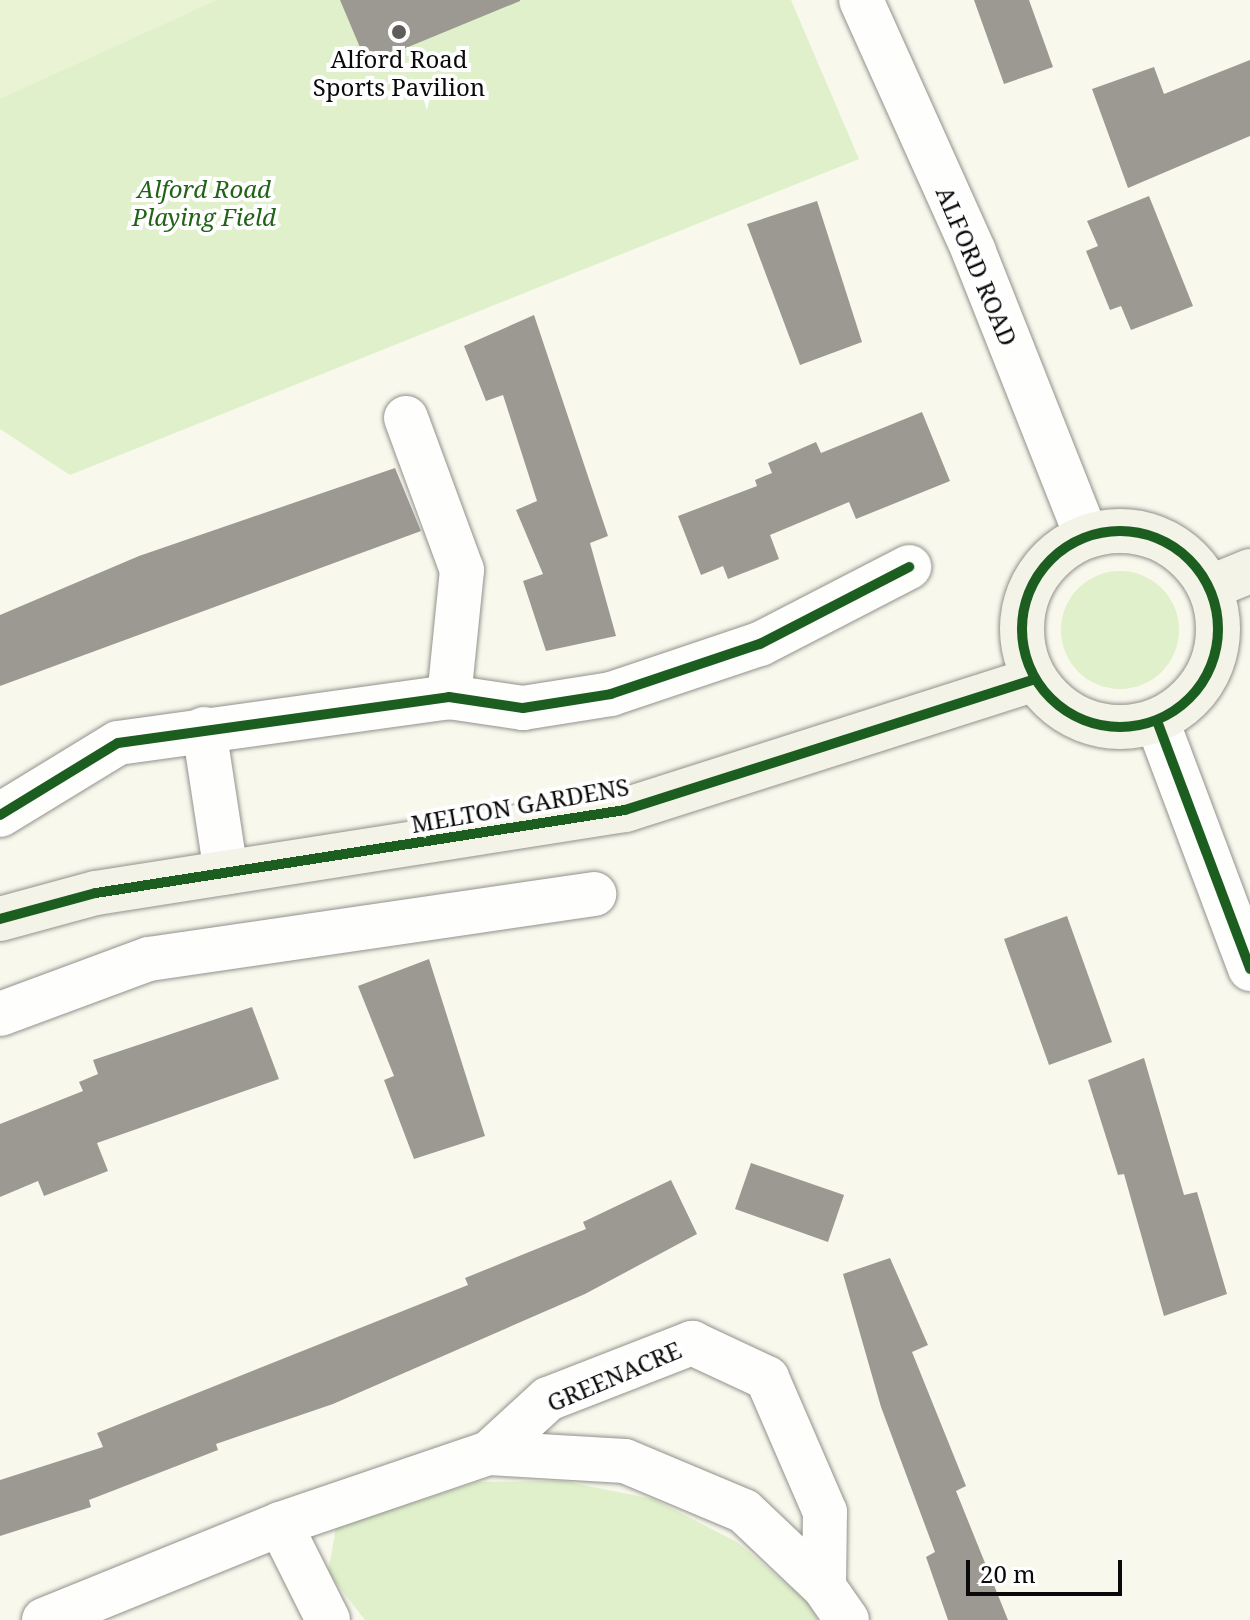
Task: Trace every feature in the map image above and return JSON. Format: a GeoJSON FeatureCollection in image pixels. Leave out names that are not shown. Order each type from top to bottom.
{"type":"FeatureCollection","features":[{"type":"Feature","properties":{"kind":"street","name":"ALFORD ROAD"},"geometry":{"type":"LineString","coordinates":[[861,0],[974,252],[1086,535]]}},
{"type":"Feature","properties":{"kind":"street"},"geometry":{"type":"LineString","coordinates":[[406,418],[462,570],[449,697]]}},
{"type":"Feature","properties":{"kind":"street"},"geometry":{"type":"LineString","coordinates":[[1135,529],[1181,549],[1231,579],[1213,665],[1191,699],[1157,721],[1123,728],[1088,723],[1058,705],[1035,679],[1021,638],[1026,595],[1049,558],[1086,535],[1135,529]]}},
{"type":"Feature","properties":{"kind":"street"},"geometry":{"type":"LineString","coordinates":[[0,815],[118,743],[449,697],[523,708],[611,694],[760,644],[909,567]]}},
{"type":"Feature","properties":{"kind":"street","name":"MELTON GARDENS"},"geometry":{"type":"LineString","coordinates":[[0,919],[96,893],[625,810],[1035,679]]}},
{"type":"Feature","properties":{"kind":"street"},"geometry":{"type":"LineString","coordinates":[[1157,721],[1250,969]]}},
{"type":"Feature","properties":{"kind":"street"},"geometry":{"type":"LineString","coordinates":[[204,729],[226,872]]}},
{"type":"Feature","properties":{"kind":"street"},"geometry":{"type":"LineString","coordinates":[[0,1014],[149,959],[594,894]]}},
{"type":"Feature","properties":{"kind":"street","name":"GREENACRE"},"geometry":{"type":"LineString","coordinates":[[489,1453],[548,1399],[692,1343],[767,1378],[825,1512],[835,1604]]}},
{"type":"Feature","properties":{"kind":"street","name":"GREENACRE"},"geometry":{"type":"LineString","coordinates":[[44,1620],[280,1524],[489,1453],[625,1461],[744,1511],[835,1604]]}},
{"type":"Feature","properties":{"kind":"street"},"geometry":{"type":"LineString","coordinates":[[280,1524],[328,1620]]}},
{"type":"Feature","properties":{"kind":"green space","name":"Alford Road Playing Field"},"geometry":{"type":"Polygon","coordinates":[[[0,0],[791,0],[859,159],[70,475],[0,429],[0,0]]]}},
{"type":"Feature","properties":{"kind":"green space"},"geometry":{"type":"Polygon","coordinates":[[[0,0],[217,0],[0,99],[0,0]]]}},
{"type":"Feature","properties":{"kind":"green space"},"geometry":{"type":"Polygon","coordinates":[[[1120,571],[1142,576],[1162,588],[1174,608],[1179,630],[1174,652],[1162,672],[1142,684],[1120,689],[1098,684],[1078,672],[1066,652],[1061,630],[1066,608],[1078,588],[1098,576],[1120,571]]]}},
{"type":"Feature","properties":{"kind":"green space"},"geometry":{"type":"Polygon","coordinates":[[[563,1481],[653,1499],[737,1542],[809,1603],[818,1620],[365,1620],[328,1573],[336,1527],[478,1482],[563,1481]]]}},
{"type":"Feature","properties":{"kind":"building","name":"Alford Road Sports Pavilion"},"geometry":{"type":"Polygon","coordinates":[[[340,0],[520,0],[520,1],[367,64],[340,0]]]}},
{"type":"Feature","properties":{"kind":"building"},"geometry":{"type":"Polygon","coordinates":[[[974,0],[1029,0],[1053,67],[1004,84],[974,0]]]}},
{"type":"Feature","properties":{"kind":"building"},"geometry":{"type":"Polygon","coordinates":[[[1250,60],[1250,136],[1128,188],[1092,89],[1154,67],[1164,94],[1250,60]]]}},
{"type":"Feature","properties":{"kind":"building"},"geometry":{"type":"Polygon","coordinates":[[[1149,196],[1193,306],[1131,330],[1121,306],[1110,310],[1086,251],[1098,246],[1087,221],[1149,196]]]}},
{"type":"Feature","properties":{"kind":"building"},"geometry":{"type":"Polygon","coordinates":[[[817,201],[862,342],[800,365],[747,224],[817,201]]]}},
{"type":"Feature","properties":{"kind":"building"},"geometry":{"type":"Polygon","coordinates":[[[534,315],[608,536],[590,543],[616,636],[546,651],[523,581],[543,574],[516,510],[537,501],[503,395],[486,401],[464,346],[534,315]]]}},
{"type":"Feature","properties":{"kind":"building"},"geometry":{"type":"Polygon","coordinates":[[[922,412],[950,481],[856,519],[849,502],[770,535],[779,559],[728,579],[723,566],[701,575],[678,516],[757,486],[755,480],[772,473],[768,463],[816,442],[821,453],[922,412]]]}},
{"type":"Feature","properties":{"kind":"building"},"geometry":{"type":"Polygon","coordinates":[[[395,468],[421,531],[0,686],[0,615],[139,556],[395,468]]]}},
{"type":"Feature","properties":{"kind":"building"},"geometry":{"type":"Polygon","coordinates":[[[1067,916],[1112,1042],[1049,1065],[1004,939],[1067,916]]]}},
{"type":"Feature","properties":{"kind":"building"},"geometry":{"type":"Polygon","coordinates":[[[429,959],[485,1136],[414,1159],[384,1080],[394,1076],[358,986],[429,959]]]}},
{"type":"Feature","properties":{"kind":"building"},"geometry":{"type":"Polygon","coordinates":[[[252,1007],[279,1079],[97,1143],[108,1171],[44,1196],[38,1181],[0,1197],[0,1124],[83,1091],[79,1082],[98,1074],[93,1060],[252,1007]]]}},
{"type":"Feature","properties":{"kind":"building"},"geometry":{"type":"Polygon","coordinates":[[[1144,1058],[1184,1195],[1197,1192],[1227,1294],[1164,1316],[1124,1174],[1118,1175],[1088,1080],[1144,1058]]]}},
{"type":"Feature","properties":{"kind":"building"},"geometry":{"type":"Polygon","coordinates":[[[751,1163],[844,1195],[828,1242],[735,1209],[751,1163]]]}},
{"type":"Feature","properties":{"kind":"building"},"geometry":{"type":"Polygon","coordinates":[[[671,1180],[697,1234],[585,1294],[333,1404],[216,1444],[218,1450],[89,1500],[91,1507],[0,1536],[0,1480],[103,1447],[97,1433],[468,1285],[465,1278],[586,1229],[583,1222],[671,1180]]]}},
{"type":"Feature","properties":{"kind":"building"},"geometry":{"type":"Polygon","coordinates":[[[890,1258],[928,1345],[912,1352],[966,1486],[956,1491],[1008,1620],[948,1620],[926,1557],[935,1552],[881,1407],[843,1274],[890,1258]]]}},
{"type":"Feature","properties":{"kind":"cycle path"},"geometry":{"type":"LineString","coordinates":[[1120,531],[1158,538],[1190,559],[1211,591],[1218,629],[1211,667],[1190,699],[1158,720],[1120,727],[1082,720],[1050,699],[1029,667],[1022,629],[1029,591],[1050,559],[1082,538],[1120,531]]}},
{"type":"Feature","properties":{"kind":"cycle path"},"geometry":{"type":"LineString","coordinates":[[0,815],[118,743],[449,697],[523,708],[611,694],[760,644],[909,567]]}},
{"type":"Feature","properties":{"kind":"cycle path"},"geometry":{"type":"LineString","coordinates":[[0,919],[96,893],[625,810],[1035,679]]}},
{"type":"Feature","properties":{"kind":"cycle path"},"geometry":{"type":"LineString","coordinates":[[1157,721],[1250,969]]}},
{"type":"Feature","properties":{"kind":"place","name":"Alford Road Sports Pavilion"},"geometry":{"type":"Point","coordinates":[399,32]}}]}
